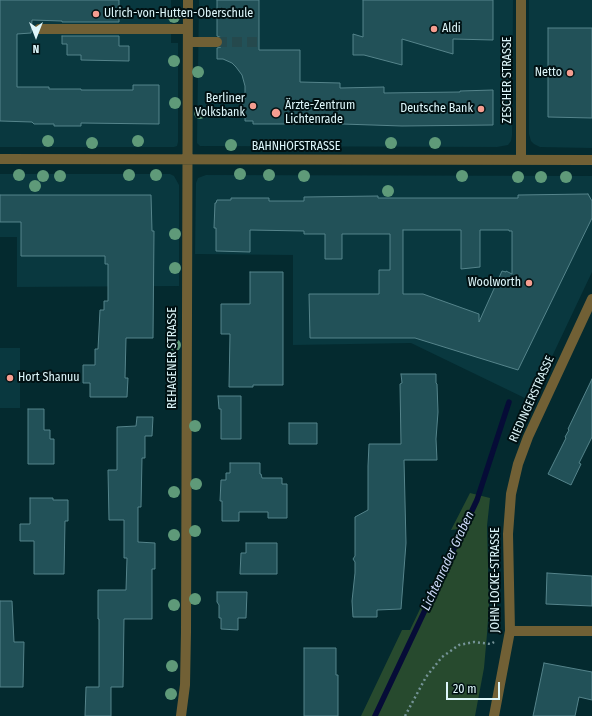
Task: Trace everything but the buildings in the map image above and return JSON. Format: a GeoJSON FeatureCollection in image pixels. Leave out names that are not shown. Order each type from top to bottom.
{"type":"FeatureCollection","features":[{"type":"Feature","properties":{"kind":"street","name":"REHAGENER STRASSE"},"geometry":{"type":"LineString","coordinates":[[181,716],[185,685],[188,0]]}},
{"type":"Feature","properties":{"kind":"street","name":"ZESCHER STRASSE"},"geometry":{"type":"LineString","coordinates":[[521,0],[521,160]]}},
{"type":"Feature","properties":{"kind":"street"},"geometry":{"type":"LineString","coordinates":[[39,30],[188,29]]}},
{"type":"Feature","properties":{"kind":"street"},"geometry":{"type":"LineString","coordinates":[[188,42],[217,42]]}},
{"type":"Feature","properties":{"kind":"street","name":"BAHNHOFSTRASSE"},"geometry":{"type":"LineString","coordinates":[[0,159],[592,160]]}},
{"type":"Feature","properties":{"kind":"street","name":"RIEDINGERSTRASSE"},"geometry":{"type":"LineString","coordinates":[[508,515],[514,479],[528,437],[592,299]]}},
{"type":"Feature","properties":{"kind":"street","name":"JOHN-LOCKE-STRASSE"},"geometry":{"type":"LineString","coordinates":[[494,716],[510,631],[508,515]]}},
{"type":"Feature","properties":{"kind":"street"},"geometry":{"type":"LineString","coordinates":[[510,631],[592,631]]}},
{"type":"Feature","properties":{"kind":"path"},"geometry":{"type":"LineString","coordinates":[[405,716],[426,677],[442,657],[459,645],[474,642],[491,644],[510,631]]}},
{"type":"Feature","properties":{"kind":"shaded area"},"geometry":{"type":"Polygon","coordinates":[[[0,0],[171,0],[171,43],[178,43],[177,146],[0,147],[0,0]]]}},
{"type":"Feature","properties":{"kind":"shaded area"},"geometry":{"type":"Polygon","coordinates":[[[199,0],[513,0],[511,141],[508,145],[497,147],[200,146],[197,143],[199,0]]]}},
{"type":"Feature","properties":{"kind":"shaded area"},"geometry":{"type":"Polygon","coordinates":[[[529,0],[592,0],[592,148],[540,147],[531,141],[529,134],[529,0]]]}},
{"type":"Feature","properties":{"kind":"shaded area"},"geometry":{"type":"Polygon","coordinates":[[[0,174],[170,174],[174,176],[179,185],[179,286],[17,287],[17,237],[0,237],[0,174]]]}},
{"type":"Feature","properties":{"kind":"shaded area"},"geometry":{"type":"Polygon","coordinates":[[[206,175],[592,176],[592,272],[531,401],[411,343],[293,345],[293,255],[195,254],[196,183],[198,178],[206,175]]]}},
{"type":"Feature","properties":{"kind":"shaded area","name":"Hort Shanuu"},"geometry":{"type":"Polygon","coordinates":[[[0,348],[20,348],[20,408],[0,408],[0,348]]]}},
{"type":"Feature","properties":{"kind":"green space"},"geometry":{"type":"Polygon","coordinates":[[[470,493],[490,498],[487,526],[489,605],[484,668],[475,716],[361,716],[402,630],[410,630],[458,529],[451,530],[470,493]]]}},
{"type":"Feature","properties":{"kind":"waterway","name":"Lichtenrader Graben"},"geometry":{"type":"LineString","coordinates":[[375,716],[477,500],[509,402]]}},
{"type":"Feature","properties":{"kind":"tunnel"},"geometry":{"type":"LineString","coordinates":[[217,42],[259,42]]}},
{"type":"Feature","properties":{"kind":"place","name":"Ulrich-von-Hutten-Oberschule"},"geometry":{"type":"Point","coordinates":[96,14]}},
{"type":"Feature","properties":{"kind":"place","name":"Aldi"},"geometry":{"type":"Point","coordinates":[434,29]}},
{"type":"Feature","properties":{"kind":"place","name":"Netto"},"geometry":{"type":"Point","coordinates":[570,73]}},
{"type":"Feature","properties":{"kind":"place","name":"Berliner Volksbank"},"geometry":{"type":"Point","coordinates":[253,106]}},
{"type":"Feature","properties":{"kind":"place","name":"Deutsche Bank"},"geometry":{"type":"Point","coordinates":[481,109]}},
{"type":"Feature","properties":{"kind":"place","name":"Ärzte-Zentrum Lichtenrade"},"geometry":{"type":"Point","coordinates":[276,113]}},
{"type":"Feature","properties":{"kind":"place","name":"Woolworth"},"geometry":{"type":"Point","coordinates":[529,283]}},
{"type":"Feature","properties":{"kind":"place","name":"Hort Shanuu"},"geometry":{"type":"Point","coordinates":[10,378]}}]}
